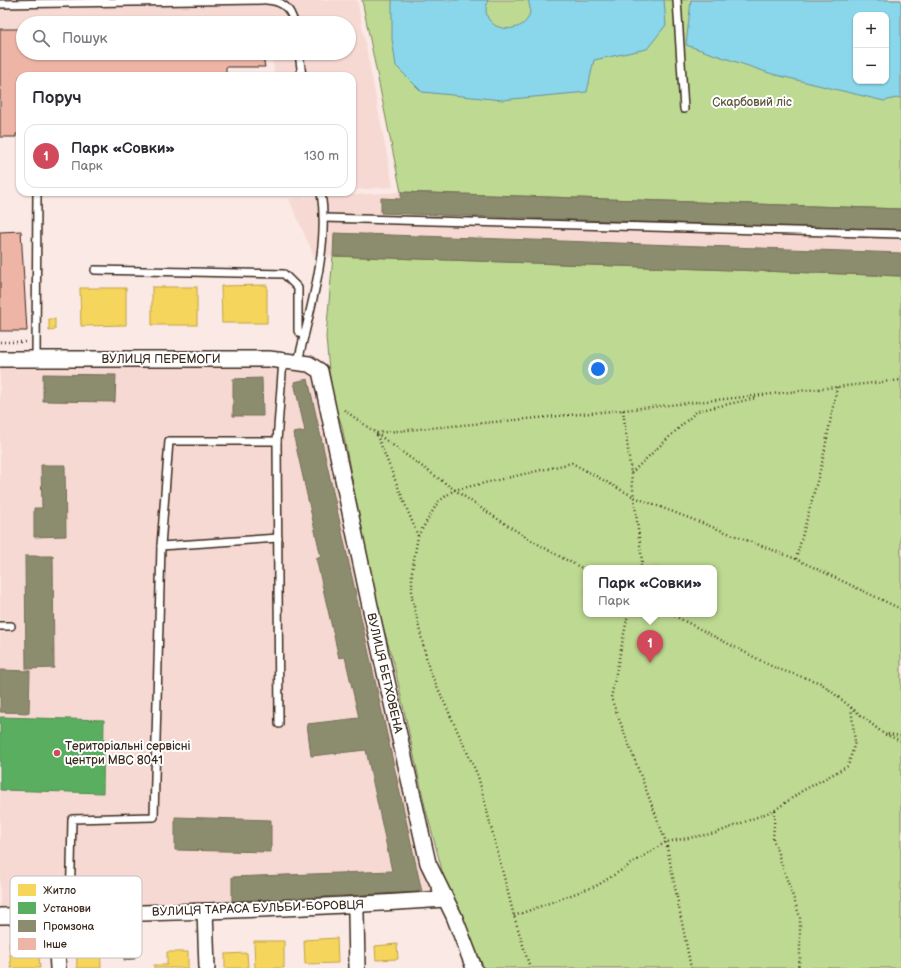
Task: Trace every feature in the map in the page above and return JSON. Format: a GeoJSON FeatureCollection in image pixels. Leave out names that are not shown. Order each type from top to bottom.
{"type":"FeatureCollection","features":[{"type":"Feature","properties":{"kind":"street","name":"ВУЛИЦЯ ПЕРЕМОГИ"},"geometry":{"type":"LineString","coordinates":[[0,359],[283,360],[309,364],[320,371]]}},
{"type":"Feature","properties":{"kind":"street","name":"ВУЛИЦЯ БЕТХОВЕНА"},"geometry":{"type":"LineString","coordinates":[[320,371],[428,863],[454,916],[474,968]]}},
{"type":"Feature","properties":{"kind":"street","name":"ВУЛИЦЯ ТАРАСА БУЛЬБИ-БОРОВЦЯ"},"geometry":{"type":"LineString","coordinates":[[142,913],[355,905],[445,899]]}},
{"type":"Feature","properties":{"kind":"street"},"geometry":{"type":"LineString","coordinates":[[355,905],[357,968]]}},
{"type":"Feature","properties":{"kind":"street"},"geometry":{"type":"LineString","coordinates":[[205,911],[207,968]]}},
{"type":"Feature","properties":{"kind":"street"},"geometry":{"type":"LineString","coordinates":[[57,958],[58,968]]}},
{"type":"Feature","properties":{"kind":"lane"},"geometry":{"type":"LineString","coordinates":[[0,4],[262,0]]}},
{"type":"Feature","properties":{"kind":"lane"},"geometry":{"type":"LineString","coordinates":[[266,0],[284,5],[291,16]]}},
{"type":"Feature","properties":{"kind":"lane"},"geometry":{"type":"LineString","coordinates":[[676,0],[684,108]]}},
{"type":"Feature","properties":{"kind":"lane"},"geometry":{"type":"LineString","coordinates":[[300,60],[301,72]]}},
{"type":"Feature","properties":{"kind":"lane"},"geometry":{"type":"LineString","coordinates":[[36,359],[37,196]]}},
{"type":"Feature","properties":{"kind":"lane"},"geometry":{"type":"LineString","coordinates":[[298,362],[322,256],[324,218],[321,196]]}},
{"type":"Feature","properties":{"kind":"lane"},"geometry":{"type":"LineString","coordinates":[[324,218],[901,234]]}},
{"type":"Feature","properties":{"kind":"lane"},"geometry":{"type":"LineString","coordinates":[[95,270],[284,274],[298,288],[298,331],[304,336]]}},
{"type":"Feature","properties":{"kind":"lane"},"geometry":{"type":"LineString","coordinates":[[279,724],[277,441],[283,360]]}},
{"type":"Feature","properties":{"kind":"lane"},"geometry":{"type":"LineString","coordinates":[[71,876],[72,818],[154,817],[162,546],[169,441],[277,441]]}},
{"type":"Feature","properties":{"kind":"lane"},"geometry":{"type":"LineString","coordinates":[[162,546],[278,538]]}},
{"type":"Feature","properties":{"kind":"lane"},"geometry":{"type":"LineString","coordinates":[[0,626],[11,626]]}},
{"type":"Feature","properties":{"kind":"path"},"geometry":{"type":"LineString","coordinates":[[0,342],[36,342]]}},
{"type":"Feature","properties":{"kind":"path"},"geometry":{"type":"LineString","coordinates":[[376,433],[623,410],[901,380]]}},
{"type":"Feature","properties":{"kind":"path"},"geometry":{"type":"LineString","coordinates":[[796,559],[822,463],[837,387]]}},
{"type":"Feature","properties":{"kind":"path"},"geometry":{"type":"LineString","coordinates":[[630,473],[697,412],[767,395]]}},
{"type":"Feature","properties":{"kind":"path"},"geometry":{"type":"LineString","coordinates":[[340,408],[454,490],[554,554],[583,568]]}},
{"type":"Feature","properties":{"kind":"path"},"geometry":{"type":"LineString","coordinates":[[623,410],[642,561],[641,565]]}},
{"type":"Feature","properties":{"kind":"path"},"geometry":{"type":"LineString","coordinates":[[376,433],[418,536]]}},
{"type":"Feature","properties":{"kind":"path"},"geometry":{"type":"LineString","coordinates":[[530,968],[514,916],[478,776],[429,669],[412,598],[412,571],[418,536],[438,502],[454,490],[572,463],[634,496],[796,559],[901,609]]}},
{"type":"Feature","properties":{"kind":"path"},"geometry":{"type":"LineString","coordinates":[[627,617],[611,698],[666,842],[691,968]]}},
{"type":"Feature","properties":{"kind":"path"},"geometry":{"type":"LineString","coordinates":[[677,617],[775,668],[821,683],[886,734],[901,741]]}},
{"type":"Feature","properties":{"kind":"path"},"geometry":{"type":"LineString","coordinates":[[514,916],[598,885],[666,842],[716,833],[775,810],[802,790],[848,766],[854,742],[851,707]]}},
{"type":"Feature","properties":{"kind":"path"},"geometry":{"type":"LineString","coordinates":[[886,734],[901,736]]}},
{"type":"Feature","properties":{"kind":"path"},"geometry":{"type":"LineString","coordinates":[[775,810],[773,838],[800,917],[800,960],[798,968]]}},
{"type":"Feature","properties":{"kind":"shaded area"},"geometry":{"type":"Polygon","coordinates":[[[0,0],[357,0],[393,187],[356,190],[356,72],[274,72],[272,60],[356,60],[356,16],[16,16],[16,28],[0,28],[0,0]]]}},
{"type":"Feature","properties":{"kind":"shaded area"},"geometry":{"type":"Polygon","coordinates":[[[401,192],[901,209],[901,276],[314,256],[289,199],[401,192]]]}},
{"type":"Feature","properties":{"kind":"shaded area"},"geometry":{"type":"Polygon","coordinates":[[[0,359],[269,359],[320,371],[370,606],[445,899],[142,911],[142,876],[10,876],[10,916],[0,916],[0,359]]]}},
{"type":"Feature","properties":{"kind":"green space","name":"Скарбовий ліс"},"geometry":{"type":"Polygon","coordinates":[[[362,0],[901,0],[901,209],[401,192],[362,0]]]}},
{"type":"Feature","properties":{"kind":"green space"},"geometry":{"type":"Polygon","coordinates":[[[333,256],[901,276],[901,968],[484,968],[444,878],[425,806],[394,664],[373,593],[342,426],[334,403],[326,337],[333,256]]]}},
{"type":"Feature","properties":{"kind":"water"},"geometry":{"type":"Polygon","coordinates":[[[392,0],[488,0],[486,12],[490,21],[498,27],[508,28],[518,27],[526,21],[530,12],[528,0],[664,0],[666,25],[647,49],[594,60],[587,92],[502,100],[422,92],[396,66],[392,39],[392,0]]]}},
{"type":"Feature","properties":{"kind":"water"},"geometry":{"type":"Polygon","coordinates":[[[691,0],[901,0],[901,97],[884,101],[772,74],[686,45],[691,0]]]}},
{"type":"Feature","properties":{"kind":"building: Житло"},"geometry":{"type":"Polygon","coordinates":[[[267,285],[267,323],[222,323],[221,286],[267,285]]]}},
{"type":"Feature","properties":{"kind":"building: Житло"},"geometry":{"type":"Polygon","coordinates":[[[152,287],[197,287],[197,325],[152,325],[152,287]]]}},
{"type":"Feature","properties":{"kind":"building: Житло"},"geometry":{"type":"Polygon","coordinates":[[[80,288],[126,288],[126,325],[81,326],[80,288]]]}},
{"type":"Feature","properties":{"kind":"building: Житло"},"geometry":{"type":"Polygon","coordinates":[[[49,319],[55,319],[55,330],[49,331],[49,319]]]}},
{"type":"Feature","properties":{"kind":"building: Житло"},"geometry":{"type":"Polygon","coordinates":[[[337,938],[338,963],[305,964],[304,940],[337,938]]]}},
{"type":"Feature","properties":{"kind":"building: Житло"},"geometry":{"type":"Polygon","coordinates":[[[254,941],[284,941],[284,968],[255,968],[254,941]]]}},
{"type":"Feature","properties":{"kind":"building: Житло"},"geometry":{"type":"Polygon","coordinates":[[[397,944],[398,959],[376,960],[375,946],[397,944]]]}},
{"type":"Feature","properties":{"kind":"building: Житло"},"geometry":{"type":"Polygon","coordinates":[[[167,952],[188,952],[188,968],[154,968],[154,965],[167,965],[167,952]]]}},
{"type":"Feature","properties":{"kind":"building: Житло"},"geometry":{"type":"Polygon","coordinates":[[[247,953],[248,968],[225,968],[225,954],[247,953]]]}},
{"type":"Feature","properties":{"kind":"building: Житло"},"geometry":{"type":"Polygon","coordinates":[[[10,958],[39,958],[40,968],[11,968],[10,958]]]}},
{"type":"Feature","properties":{"kind":"building: Житло"},"geometry":{"type":"Polygon","coordinates":[[[77,958],[101,958],[101,968],[77,968],[77,958]]]}},
{"type":"Feature","properties":{"kind":"building: Установи"},"geometry":{"type":"Polygon","coordinates":[[[0,717],[104,720],[103,793],[0,790],[0,717]]]}},
{"type":"Feature","properties":{"kind":"building: Промзона"},"geometry":{"type":"Polygon","coordinates":[[[401,192],[901,209],[901,231],[381,213],[381,198],[401,199],[401,192]]]}},
{"type":"Feature","properties":{"kind":"building: Промзона"},"geometry":{"type":"Polygon","coordinates":[[[334,233],[901,253],[901,276],[333,256],[334,233]]]}},
{"type":"Feature","properties":{"kind":"building: Промзона"},"geometry":{"type":"Polygon","coordinates":[[[43,374],[116,375],[115,402],[43,401],[43,374]]]}},
{"type":"Feature","properties":{"kind":"building: Промзона"},"geometry":{"type":"Polygon","coordinates":[[[262,378],[263,416],[233,416],[233,379],[262,378]]]}},
{"type":"Feature","properties":{"kind":"building: Промзона"},"geometry":{"type":"Polygon","coordinates":[[[308,379],[422,892],[232,901],[232,877],[392,871],[366,750],[311,756],[307,724],[359,718],[345,657],[339,658],[316,558],[321,557],[293,433],[305,431],[294,382],[308,379]]]}},
{"type":"Feature","properties":{"kind":"building: Промзона"},"geometry":{"type":"Polygon","coordinates":[[[41,465],[65,465],[66,536],[34,537],[34,508],[42,508],[41,465]]]}},
{"type":"Feature","properties":{"kind":"building: Промзона"},"geometry":{"type":"Polygon","coordinates":[[[25,556],[53,556],[54,668],[26,669],[25,556]]]}},
{"type":"Feature","properties":{"kind":"building: Промзона"},"geometry":{"type":"Polygon","coordinates":[[[0,670],[30,671],[29,713],[0,712],[0,670]]]}},
{"type":"Feature","properties":{"kind":"building: Промзона"},"geometry":{"type":"Polygon","coordinates":[[[175,817],[271,820],[271,852],[175,850],[175,817]]]}},
{"type":"Feature","properties":{"kind":"building: Промзона"},"geometry":{"type":"Polygon","coordinates":[[[124,958],[135,958],[135,959],[124,960],[124,958]]]}},
{"type":"Feature","properties":{"kind":"building: Інше"},"geometry":{"type":"Polygon","coordinates":[[[0,29],[16,29],[16,60],[264,60],[265,67],[226,67],[226,72],[16,72],[16,137],[0,137],[0,29]]]}},
{"type":"Feature","properties":{"kind":"building: Інше"},"geometry":{"type":"Polygon","coordinates":[[[21,231],[27,331],[0,331],[0,232],[21,231]]]}},
{"type":"Feature","properties":{"kind":"place","name":"Парк «Совки»"},"geometry":{"type":"Point","coordinates":[650,663]}},
{"type":"Feature","properties":{"kind":"place","name":"Територіальні сервісні центри МВС 8041"},"geometry":{"type":"Point","coordinates":[57,753]}}]}
